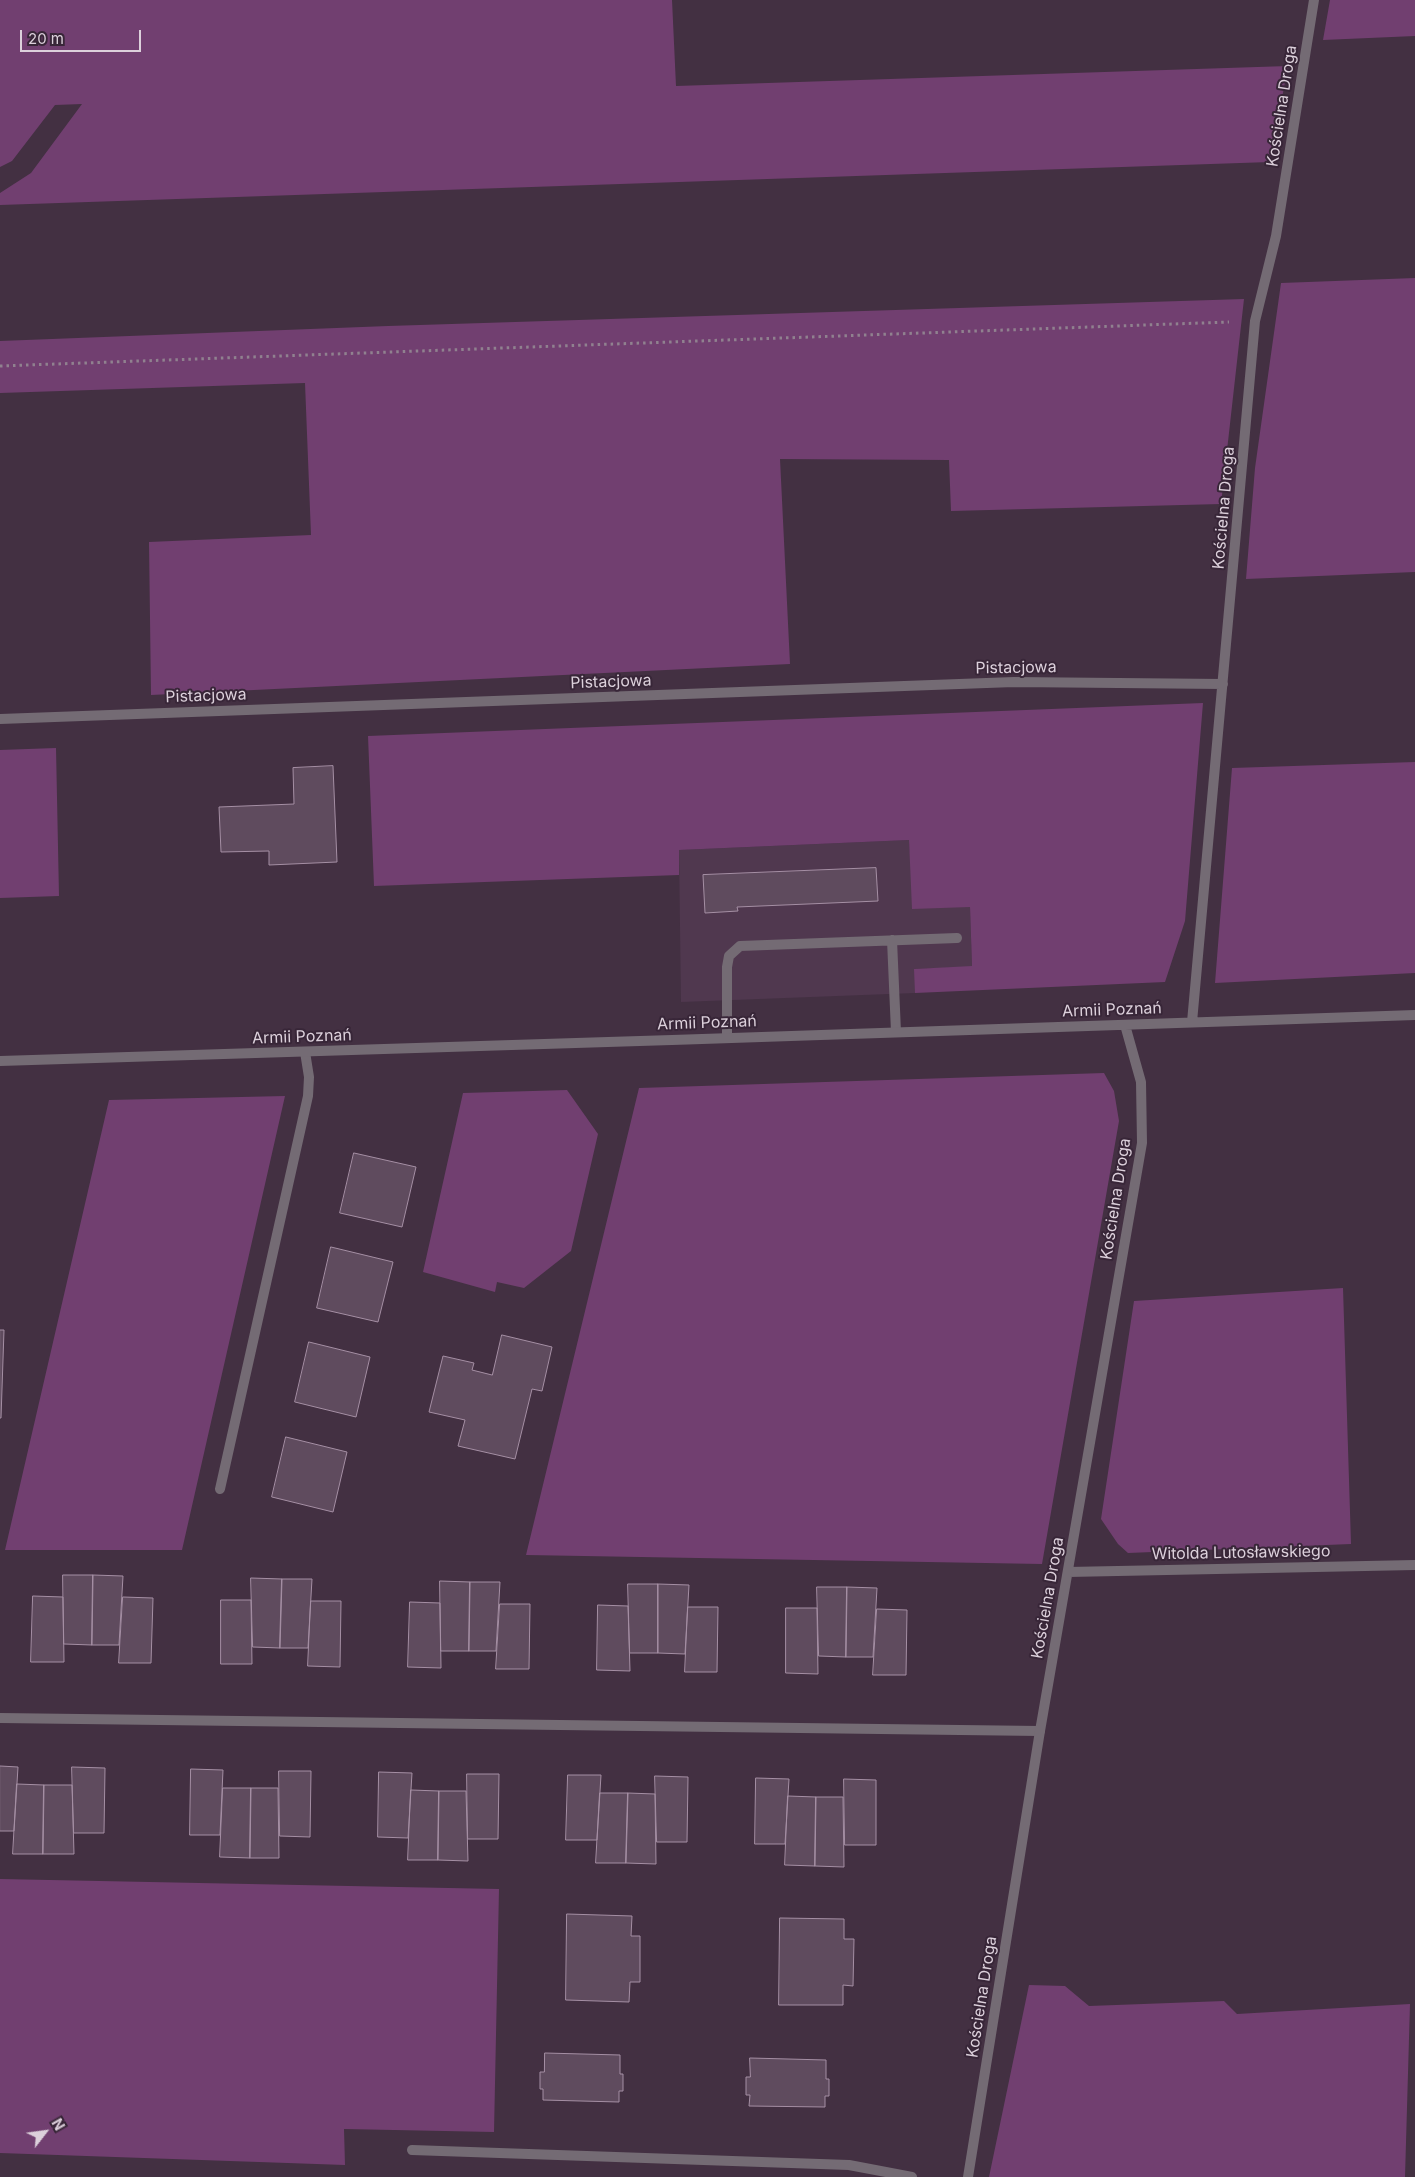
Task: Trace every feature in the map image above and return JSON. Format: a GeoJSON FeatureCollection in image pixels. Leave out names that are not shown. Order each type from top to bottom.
{"type":"FeatureCollection","features":[{"type":"Feature","properties":{"kind":"street","name":"Kościelna Droga"},"geometry":{"type":"LineString","coordinates":[[1192,1022],[1255,321],[1276,236],[1314,0]]}},
{"type":"Feature","properties":{"kind":"street","name":"Pistacjowa"},"geometry":{"type":"LineString","coordinates":[[0,719],[1014,682],[1223,684]]}},
{"type":"Feature","properties":{"kind":"street"},"geometry":{"type":"LineString","coordinates":[[727,1037],[728,956],[740,946],[957,938]]}},
{"type":"Feature","properties":{"kind":"street"},"geometry":{"type":"LineString","coordinates":[[892,940],[896,1032]]}},
{"type":"Feature","properties":{"kind":"street","name":"Armii Poznań"},"geometry":{"type":"LineString","coordinates":[[0,1061],[549,1045],[727,1037],[1415,1015]]}},
{"type":"Feature","properties":{"kind":"street","name":"Kościelna Droga"},"geometry":{"type":"LineString","coordinates":[[968,2177],[1040,1731],[1142,1143],[1141,1082],[1126,1025]]}},
{"type":"Feature","properties":{"kind":"street"},"geometry":{"type":"LineString","coordinates":[[220,1489],[308,1096],[309,1077],[305,1052]]}},
{"type":"Feature","properties":{"kind":"street","name":"Witolda Lutosławskiego"},"geometry":{"type":"LineString","coordinates":[[1068,1572],[1415,1565]]}},
{"type":"Feature","properties":{"kind":"street"},"geometry":{"type":"LineString","coordinates":[[0,1718],[1040,1731]]}},
{"type":"Feature","properties":{"kind":"street"},"geometry":{"type":"LineString","coordinates":[[412,2150],[849,2165],[912,2177]]}},
{"type":"Feature","properties":{"kind":"path"},"geometry":{"type":"LineString","coordinates":[[0,366],[1255,321]]}},
{"type":"Feature","properties":{"kind":"shaded area"},"geometry":{"type":"Polygon","coordinates":[[[0,0],[672,0],[676,86],[1288,66],[1270,162],[0,205],[0,193],[31,173],[82,104],[55,105],[12,161],[0,167],[0,0]]]}},
{"type":"Feature","properties":{"kind":"shaded area"},"geometry":{"type":"Polygon","coordinates":[[[1330,0],[1415,0],[1415,36],[1323,40],[1330,0]]]}},
{"type":"Feature","properties":{"kind":"shaded area"},"geometry":{"type":"Polygon","coordinates":[[[1415,278],[1415,572],[1246,579],[1255,468],[1281,283],[1415,278]]]}},
{"type":"Feature","properties":{"kind":"shaded area"},"geometry":{"type":"Polygon","coordinates":[[[1244,299],[1221,504],[951,511],[949,460],[780,459],[790,664],[151,695],[149,542],[311,535],[305,383],[0,393],[0,341],[388,326],[1244,299]]]}},
{"type":"Feature","properties":{"kind":"shaded area"},"geometry":{"type":"Polygon","coordinates":[[[1203,703],[1185,921],[1165,982],[915,993],[914,969],[972,966],[970,907],[912,909],[909,840],[679,850],[679,875],[374,886],[368,736],[1203,703]]]}},
{"type":"Feature","properties":{"kind":"shaded area"},"geometry":{"type":"Polygon","coordinates":[[[56,748],[59,896],[0,898],[0,750],[56,748]]]}},
{"type":"Feature","properties":{"kind":"shaded area"},"geometry":{"type":"Polygon","coordinates":[[[1415,762],[1415,973],[1215,983],[1232,768],[1415,762]]]}},
{"type":"Feature","properties":{"kind":"shaded area"},"geometry":{"type":"Polygon","coordinates":[[[909,840],[911,865],[970,907],[972,967],[915,969],[915,993],[681,1002],[679,850],[909,840]]]}},
{"type":"Feature","properties":{"kind":"shaded area"},"geometry":{"type":"Polygon","coordinates":[[[1104,1073],[1114,1091],[1119,1121],[1042,1564],[526,1555],[639,1088],[1104,1073]]]}},
{"type":"Feature","properties":{"kind":"shaded area"},"geometry":{"type":"Polygon","coordinates":[[[567,1090],[598,1134],[571,1251],[524,1288],[497,1282],[495,1292],[423,1272],[463,1093],[567,1090]]]}},
{"type":"Feature","properties":{"kind":"shaded area"},"geometry":{"type":"Polygon","coordinates":[[[285,1096],[182,1550],[5,1550],[109,1100],[285,1096]]]}},
{"type":"Feature","properties":{"kind":"shaded area"},"geometry":{"type":"Polygon","coordinates":[[[1343,1288],[1351,1544],[1128,1553],[1118,1544],[1101,1519],[1134,1301],[1343,1288]]]}},
{"type":"Feature","properties":{"kind":"shaded area"},"geometry":{"type":"Polygon","coordinates":[[[0,1879],[499,1889],[494,2132],[344,2129],[345,2165],[0,2153],[0,1879]]]}},
{"type":"Feature","properties":{"kind":"shaded area"},"geometry":{"type":"Polygon","coordinates":[[[1029,1985],[1065,1986],[1089,2006],[1224,2001],[1237,2014],[1410,2004],[1405,2177],[989,2177],[1029,1985]]]}},
{"type":"Feature","properties":{"kind":"building"},"geometry":{"type":"Polygon","coordinates":[[[333,766],[337,862],[269,865],[269,851],[221,852],[219,807],[294,804],[293,768],[333,766]]]}},
{"type":"Feature","properties":{"kind":"building"},"geometry":{"type":"Polygon","coordinates":[[[876,868],[878,901],[737,907],[738,911],[705,913],[703,875],[876,868]]]}},
{"type":"Feature","properties":{"kind":"building"},"geometry":{"type":"Polygon","coordinates":[[[354,1153],[416,1167],[402,1227],[340,1213],[354,1153]]]}},
{"type":"Feature","properties":{"kind":"building"},"geometry":{"type":"Polygon","coordinates":[[[331,1247],[393,1262],[378,1322],[317,1308],[331,1247]]]}},
{"type":"Feature","properties":{"kind":"building"},"geometry":{"type":"Polygon","coordinates":[[[0,1330],[4,1330],[1,1418],[0,1418],[0,1330]]]}},
{"type":"Feature","properties":{"kind":"building"},"geometry":{"type":"Polygon","coordinates":[[[502,1335],[552,1347],[542,1391],[532,1389],[515,1459],[458,1446],[465,1420],[429,1412],[443,1356],[474,1363],[472,1370],[492,1375],[502,1335]]]}},
{"type":"Feature","properties":{"kind":"building"},"geometry":{"type":"Polygon","coordinates":[[[309,1342],[370,1357],[356,1417],[295,1402],[309,1342]]]}},
{"type":"Feature","properties":{"kind":"building"},"geometry":{"type":"Polygon","coordinates":[[[286,1437],[347,1452],[333,1512],[272,1497],[286,1437]]]}},
{"type":"Feature","properties":{"kind":"building"},"geometry":{"type":"Polygon","coordinates":[[[63,1575],[93,1575],[92,1645],[64,1644],[63,1575]]]}},
{"type":"Feature","properties":{"kind":"building"},"geometry":{"type":"Polygon","coordinates":[[[93,1575],[123,1576],[119,1645],[92,1645],[93,1575]]]}},
{"type":"Feature","properties":{"kind":"building"},"geometry":{"type":"Polygon","coordinates":[[[251,1578],[282,1579],[280,1648],[253,1647],[251,1578]]]}},
{"type":"Feature","properties":{"kind":"building"},"geometry":{"type":"Polygon","coordinates":[[[282,1579],[312,1579],[308,1648],[280,1648],[282,1579]]]}},
{"type":"Feature","properties":{"kind":"building"},"geometry":{"type":"Polygon","coordinates":[[[440,1581],[470,1582],[469,1651],[441,1651],[440,1581]]]}},
{"type":"Feature","properties":{"kind":"building"},"geometry":{"type":"Polygon","coordinates":[[[470,1582],[500,1582],[496,1651],[469,1651],[470,1582]]]}},
{"type":"Feature","properties":{"kind":"building"},"geometry":{"type":"Polygon","coordinates":[[[628,1584],[658,1584],[658,1653],[630,1653],[628,1584]]]}},
{"type":"Feature","properties":{"kind":"building"},"geometry":{"type":"Polygon","coordinates":[[[658,1584],[689,1585],[685,1654],[658,1653],[658,1584]]]}},
{"type":"Feature","properties":{"kind":"building"},"geometry":{"type":"Polygon","coordinates":[[[817,1587],[847,1587],[846,1657],[819,1656],[817,1587]]]}},
{"type":"Feature","properties":{"kind":"building"},"geometry":{"type":"Polygon","coordinates":[[[847,1587],[877,1588],[873,1657],[846,1657],[847,1587]]]}},
{"type":"Feature","properties":{"kind":"building"},"geometry":{"type":"Polygon","coordinates":[[[33,1596],[63,1597],[64,1662],[31,1662],[33,1596]]]}},
{"type":"Feature","properties":{"kind":"building"},"geometry":{"type":"Polygon","coordinates":[[[123,1597],[153,1598],[151,1663],[119,1663],[123,1597]]]}},
{"type":"Feature","properties":{"kind":"building"},"geometry":{"type":"Polygon","coordinates":[[[221,1600],[251,1600],[252,1664],[221,1664],[221,1600]]]}},
{"type":"Feature","properties":{"kind":"building"},"geometry":{"type":"Polygon","coordinates":[[[311,1601],[341,1601],[340,1667],[308,1666],[311,1601]]]}},
{"type":"Feature","properties":{"kind":"building"},"geometry":{"type":"Polygon","coordinates":[[[410,1602],[440,1603],[441,1668],[408,1667],[410,1602]]]}},
{"type":"Feature","properties":{"kind":"building"},"geometry":{"type":"Polygon","coordinates":[[[500,1604],[530,1604],[529,1669],[496,1669],[500,1604]]]}},
{"type":"Feature","properties":{"kind":"building"},"geometry":{"type":"Polygon","coordinates":[[[598,1605],[628,1606],[630,1671],[597,1670],[598,1605]]]}},
{"type":"Feature","properties":{"kind":"building"},"geometry":{"type":"Polygon","coordinates":[[[688,1607],[718,1607],[717,1672],[685,1672],[688,1607]]]}},
{"type":"Feature","properties":{"kind":"building"},"geometry":{"type":"Polygon","coordinates":[[[786,1608],[817,1608],[818,1674],[786,1673],[786,1608]]]}},
{"type":"Feature","properties":{"kind":"building"},"geometry":{"type":"Polygon","coordinates":[[[877,1609],[907,1610],[906,1675],[873,1675],[877,1609]]]}},
{"type":"Feature","properties":{"kind":"building"},"geometry":{"type":"Polygon","coordinates":[[[0,1766],[18,1767],[14,1831],[0,1831],[0,1766]]]}},
{"type":"Feature","properties":{"kind":"building"},"geometry":{"type":"Polygon","coordinates":[[[72,1767],[105,1768],[104,1833],[74,1833],[72,1767]]]}},
{"type":"Feature","properties":{"kind":"building"},"geometry":{"type":"Polygon","coordinates":[[[191,1769],[223,1770],[220,1835],[190,1835],[191,1769]]]}},
{"type":"Feature","properties":{"kind":"building"},"geometry":{"type":"Polygon","coordinates":[[[279,1771],[311,1771],[310,1837],[280,1836],[279,1771]]]}},
{"type":"Feature","properties":{"kind":"building"},"geometry":{"type":"Polygon","coordinates":[[[379,1772],[412,1773],[408,1838],[378,1837],[379,1772]]]}},
{"type":"Feature","properties":{"kind":"building"},"geometry":{"type":"Polygon","coordinates":[[[467,1774],[499,1774],[498,1839],[468,1839],[467,1774]]]}},
{"type":"Feature","properties":{"kind":"building"},"geometry":{"type":"Polygon","coordinates":[[[568,1775],[601,1775],[597,1840],[566,1840],[568,1775]]]}},
{"type":"Feature","properties":{"kind":"building"},"geometry":{"type":"Polygon","coordinates":[[[655,1776],[688,1777],[687,1842],[657,1842],[655,1776]]]}},
{"type":"Feature","properties":{"kind":"building"},"geometry":{"type":"Polygon","coordinates":[[[756,1778],[789,1779],[785,1844],[755,1844],[756,1778]]]}},
{"type":"Feature","properties":{"kind":"building"},"geometry":{"type":"Polygon","coordinates":[[[844,1779],[876,1780],[876,1845],[845,1845],[844,1779]]]}},
{"type":"Feature","properties":{"kind":"building"},"geometry":{"type":"Polygon","coordinates":[[[17,1784],[44,1785],[43,1854],[13,1854],[17,1784]]]}},
{"type":"Feature","properties":{"kind":"building"},"geometry":{"type":"Polygon","coordinates":[[[44,1785],[72,1785],[74,1854],[43,1854],[44,1785]]]}},
{"type":"Feature","properties":{"kind":"building"},"geometry":{"type":"Polygon","coordinates":[[[223,1788],[251,1788],[250,1858],[220,1857],[223,1788]]]}},
{"type":"Feature","properties":{"kind":"building"},"geometry":{"type":"Polygon","coordinates":[[[251,1788],[278,1788],[279,1858],[250,1858],[251,1788]]]}},
{"type":"Feature","properties":{"kind":"building"},"geometry":{"type":"Polygon","coordinates":[[[411,1790],[439,1791],[438,1860],[408,1860],[411,1790]]]}},
{"type":"Feature","properties":{"kind":"building"},"geometry":{"type":"Polygon","coordinates":[[[439,1791],[466,1791],[468,1861],[438,1860],[439,1791]]]}},
{"type":"Feature","properties":{"kind":"building"},"geometry":{"type":"Polygon","coordinates":[[[600,1793],[628,1793],[626,1863],[596,1863],[600,1793]]]}},
{"type":"Feature","properties":{"kind":"building"},"geometry":{"type":"Polygon","coordinates":[[[628,1793],[655,1794],[656,1864],[626,1863],[628,1793]]]}},
{"type":"Feature","properties":{"kind":"building"},"geometry":{"type":"Polygon","coordinates":[[[788,1796],[816,1797],[815,1866],[785,1865],[788,1796]]]}},
{"type":"Feature","properties":{"kind":"building"},"geometry":{"type":"Polygon","coordinates":[[[816,1797],[843,1797],[844,1867],[815,1866],[816,1797]]]}},
{"type":"Feature","properties":{"kind":"building"},"geometry":{"type":"Polygon","coordinates":[[[567,1914],[632,1916],[631,1936],[640,1936],[640,1982],[630,1982],[629,2002],[566,2000],[567,1914]]]}},
{"type":"Feature","properties":{"kind":"building"},"geometry":{"type":"Polygon","coordinates":[[[780,1918],[844,1919],[844,1939],[854,1939],[853,1986],[843,1985],[843,2005],[779,2005],[780,1918]]]}},
{"type":"Feature","properties":{"kind":"building"},"geometry":{"type":"Polygon","coordinates":[[[545,2053],[620,2055],[620,2074],[623,2074],[623,2091],[619,2091],[619,2102],[543,2100],[543,2089],[540,2089],[540,2072],[544,2072],[545,2053]]]}},
{"type":"Feature","properties":{"kind":"building"},"geometry":{"type":"Polygon","coordinates":[[[750,2058],[826,2060],[826,2079],[829,2079],[829,2096],[825,2096],[825,2107],[749,2106],[750,2095],[746,2095],[746,2077],[750,2077],[750,2058]]]}}]}
